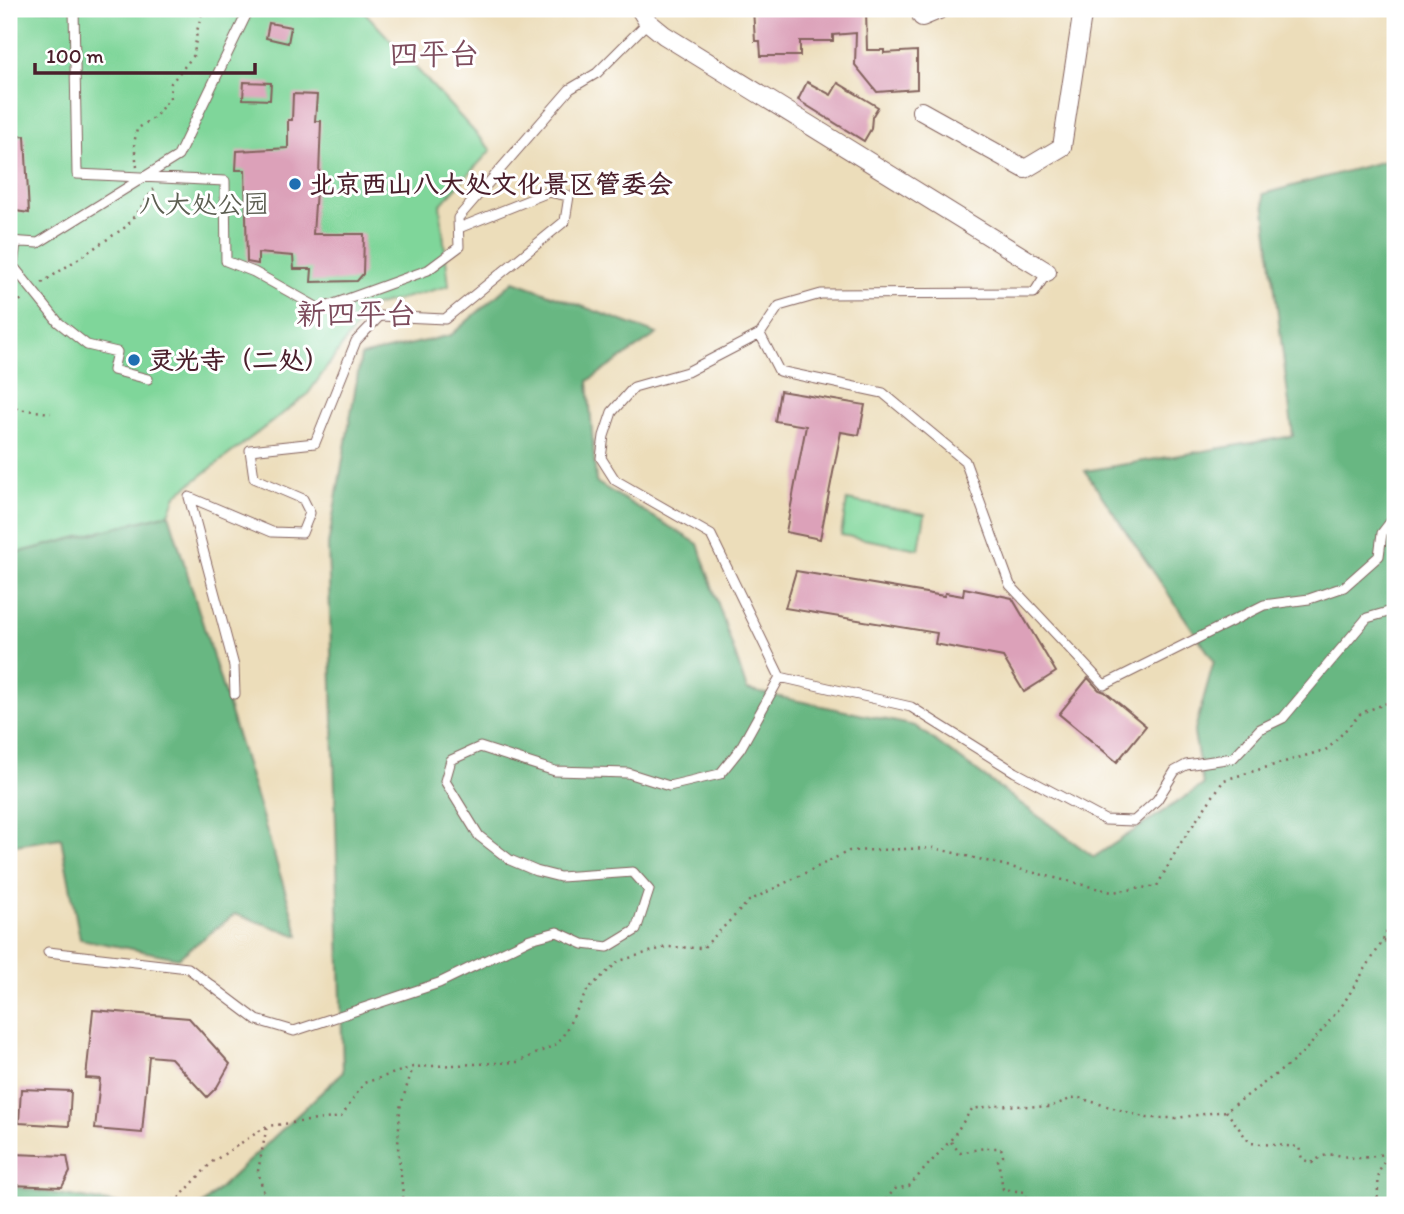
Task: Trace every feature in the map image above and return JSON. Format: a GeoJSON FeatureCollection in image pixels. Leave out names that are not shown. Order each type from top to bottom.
{"type":"FeatureCollection","features":[{"type":"Feature","properties":{"kind":"street"},"geometry":{"type":"LineString","coordinates":[[922,17],[941,9]]}},
{"type":"Feature","properties":{"kind":"street"},"geometry":{"type":"LineString","coordinates":[[921,111],[1025,169],[1062,148],[1083,9]]}},
{"type":"Feature","properties":{"kind":"street"},"geometry":{"type":"LineString","coordinates":[[644,15],[687,49],[1047,272]]}},
{"type":"Feature","properties":{"kind":"lane"},"geometry":{"type":"LineString","coordinates":[[74,9],[77,174],[225,180],[226,261],[254,272],[320,309],[428,271],[459,247],[458,218],[570,89],[597,73],[644,15]]}},
{"type":"Feature","properties":{"kind":"lane"},"geometry":{"type":"LineString","coordinates":[[148,379],[113,370],[117,352],[87,345],[58,322],[12,266],[12,241],[38,243],[178,156],[248,9]]}},
{"type":"Feature","properties":{"kind":"lane"},"geometry":{"type":"LineString","coordinates":[[235,694],[234,667],[190,498],[272,532],[302,533],[310,513],[303,499],[254,478],[250,450],[315,443],[356,341],[380,316],[445,319],[565,221],[569,196],[549,192],[458,228]]}},
{"type":"Feature","properties":{"kind":"lane"},"geometry":{"type":"LineString","coordinates":[[780,677],[712,535],[615,480],[601,458],[604,436],[612,412],[634,387],[687,372],[760,334],[779,306],[821,294],[1034,293],[1047,272]]}},
{"type":"Feature","properties":{"kind":"lane"},"geometry":{"type":"LineString","coordinates":[[760,334],[779,371],[883,393],[965,461],[1010,585],[1104,685],[1264,605],[1309,598],[1344,587],[1379,556],[1382,533],[1395,516]]}},
{"type":"Feature","properties":{"kind":"lane"},"geometry":{"type":"LineString","coordinates":[[780,677],[911,707],[1015,772],[1105,820],[1134,821],[1157,800],[1175,771],[1186,765],[1233,758],[1260,729],[1283,718],[1367,618],[1395,610]]}},
{"type":"Feature","properties":{"kind":"lane"},"geometry":{"type":"LineString","coordinates":[[48,952],[188,968],[257,1020],[294,1031],[439,983],[530,939],[557,932],[583,944],[608,947],[636,930],[649,890],[633,872],[560,877],[510,860],[480,836],[445,781],[451,760],[480,747],[555,771],[628,773],[669,786],[720,774],[740,749],[780,677]]}},
{"type":"Feature","properties":{"kind":"path"},"geometry":{"type":"LineString","coordinates":[[136,162],[137,129],[155,117],[170,97],[171,83],[194,55],[203,9]]}},
{"type":"Feature","properties":{"kind":"path"},"geometry":{"type":"LineString","coordinates":[[9,310],[31,291],[127,226],[162,179]]}},
{"type":"Feature","properties":{"kind":"path"},"geometry":{"type":"LineString","coordinates":[[9,408],[51,413]]}},
{"type":"Feature","properties":{"kind":"path"},"geometry":{"type":"LineString","coordinates":[[159,1205],[179,1198],[212,1162],[267,1126],[341,1117],[363,1083],[413,1067],[518,1062],[559,1043],[588,989],[619,961],[666,947],[704,948],[749,901],[849,851],[934,848],[1112,892],[1157,886],[1180,844],[1224,780],[1328,749],[1361,713],[1395,700]]}},
{"type":"Feature","properties":{"kind":"path"},"geometry":{"type":"LineString","coordinates":[[881,1205],[895,1189],[909,1186],[950,1141],[972,1109],[998,1105],[1049,1107],[1076,1097],[1147,1118],[1177,1118],[1226,1111],[1294,1061],[1311,1044],[1343,1004],[1382,941],[1395,914]]}},
{"type":"Feature","properties":{"kind":"path"},"geometry":{"type":"LineString","coordinates":[[1382,941],[1395,943]]}},
{"type":"Feature","properties":{"kind":"path"},"geometry":{"type":"LineString","coordinates":[[404,1205],[398,1147],[400,1108],[413,1067]]}},
{"type":"Feature","properties":{"kind":"path"},"geometry":{"type":"LineString","coordinates":[[1226,1111],[1250,1143],[1299,1147],[1302,1159],[1312,1163],[1321,1156],[1340,1154],[1359,1158],[1395,1150]]}},
{"type":"Feature","properties":{"kind":"path"},"geometry":{"type":"LineString","coordinates":[[267,1126],[258,1171],[267,1205]]}},
{"type":"Feature","properties":{"kind":"path"},"geometry":{"type":"LineString","coordinates":[[950,1141],[960,1153],[1001,1148],[1003,1156],[998,1160],[1003,1188],[1025,1192],[1028,1202],[1035,1205]]}},
{"type":"Feature","properties":{"kind":"path"},"geometry":{"type":"LineString","coordinates":[[1377,1205],[1379,1172],[1389,1152]]}},
{"type":"Feature","properties":{"kind":"green space","name":"八大处公园"},"geometry":{"type":"Polygon","coordinates":[[[9,9],[362,9],[491,150],[440,205],[449,286],[370,307],[307,395],[176,495],[169,514],[9,555],[9,9]]]}},
{"type":"Feature","properties":{"kind":"green space"},"geometry":{"type":"Polygon","coordinates":[[[1395,158],[1395,1205],[202,1205],[343,1072],[328,545],[361,356],[451,335],[514,281],[657,334],[588,381],[596,482],[698,544],[747,690],[915,726],[1094,857],[1203,785],[1194,733],[1214,661],[1085,471],[1293,436],[1263,194],[1395,158]]]}},
{"type":"Feature","properties":{"kind":"green space"},"geometry":{"type":"Polygon","coordinates":[[[847,500],[925,514],[919,549],[841,535],[847,500]]]}},
{"type":"Feature","properties":{"kind":"green space"},"geometry":{"type":"Polygon","coordinates":[[[169,514],[299,936],[235,914],[178,958],[80,939],[61,838],[9,846],[9,555],[169,514]]]}},
{"type":"Feature","properties":{"kind":"green space"},"geometry":{"type":"Polygon","coordinates":[[[9,1186],[126,1205],[9,1205],[9,1186]]]}},
{"type":"Feature","properties":{"kind":"building"},"geometry":{"type":"Polygon","coordinates":[[[753,9],[866,9],[867,50],[884,50],[884,53],[917,51],[917,89],[877,92],[855,65],[856,33],[833,35],[833,41],[800,41],[800,56],[761,56],[760,41],[755,41],[753,9]]]}},
{"type":"Feature","properties":{"kind":"building"},"geometry":{"type":"Polygon","coordinates":[[[269,23],[291,27],[288,43],[266,38],[269,23]]]}},
{"type":"Feature","properties":{"kind":"building"},"geometry":{"type":"Polygon","coordinates":[[[244,82],[271,83],[270,100],[243,99],[244,82]]]}},
{"type":"Feature","properties":{"kind":"building"},"geometry":{"type":"Polygon","coordinates":[[[807,82],[831,95],[838,83],[878,107],[864,141],[798,100],[807,82]]]}},
{"type":"Feature","properties":{"kind":"building"},"geometry":{"type":"Polygon","coordinates":[[[293,94],[317,95],[315,121],[321,121],[313,234],[364,234],[363,274],[357,281],[311,282],[312,269],[294,269],[293,256],[258,253],[258,264],[247,262],[245,170],[236,170],[237,151],[288,148],[288,120],[292,120],[293,94]]]}},
{"type":"Feature","properties":{"kind":"building"},"geometry":{"type":"Polygon","coordinates":[[[25,136],[29,213],[9,210],[9,137],[25,136]]]}},
{"type":"Feature","properties":{"kind":"building"},"geometry":{"type":"Polygon","coordinates":[[[780,391],[865,405],[859,435],[841,432],[820,539],[786,532],[806,426],[775,421],[780,391]]]}},
{"type":"Feature","properties":{"kind":"building"},"geometry":{"type":"Polygon","coordinates":[[[796,571],[944,596],[945,593],[963,596],[964,588],[1012,598],[1056,672],[1024,692],[1003,657],[935,644],[937,633],[785,608],[796,571]]]}},
{"type":"Feature","properties":{"kind":"building"},"geometry":{"type":"Polygon","coordinates":[[[1088,678],[1099,690],[1146,726],[1117,762],[1059,714],[1088,678]]]}},
{"type":"Feature","properties":{"kind":"building"},"geometry":{"type":"Polygon","coordinates":[[[93,1010],[189,1018],[230,1064],[217,1087],[207,1097],[171,1058],[149,1056],[142,1133],[95,1129],[100,1079],[86,1078],[93,1010]]]}},
{"type":"Feature","properties":{"kind":"building"},"geometry":{"type":"Polygon","coordinates":[[[21,1089],[71,1091],[69,1126],[19,1123],[21,1089]]]}},
{"type":"Feature","properties":{"kind":"building"},"geometry":{"type":"Polygon","coordinates":[[[13,1154],[67,1156],[70,1172],[62,1187],[10,1185],[13,1154]]]}},
{"type":"Feature","properties":{"kind":"place","name":"北京西山八大处文化景区管委会"},"geometry":{"type":"Point","coordinates":[295,184]}},
{"type":"Feature","properties":{"kind":"place","name":"灵光寺（二处）"},"geometry":{"type":"Point","coordinates":[134,360]}},
{"type":"Feature","properties":{"kind":"district","name":"四平台"},"geometry":{"type":"Point","coordinates":[434,54]}},
{"type":"Feature","properties":{"kind":"district","name":"新四平台"},"geometry":{"type":"Point","coordinates":[356,314]}}]}
